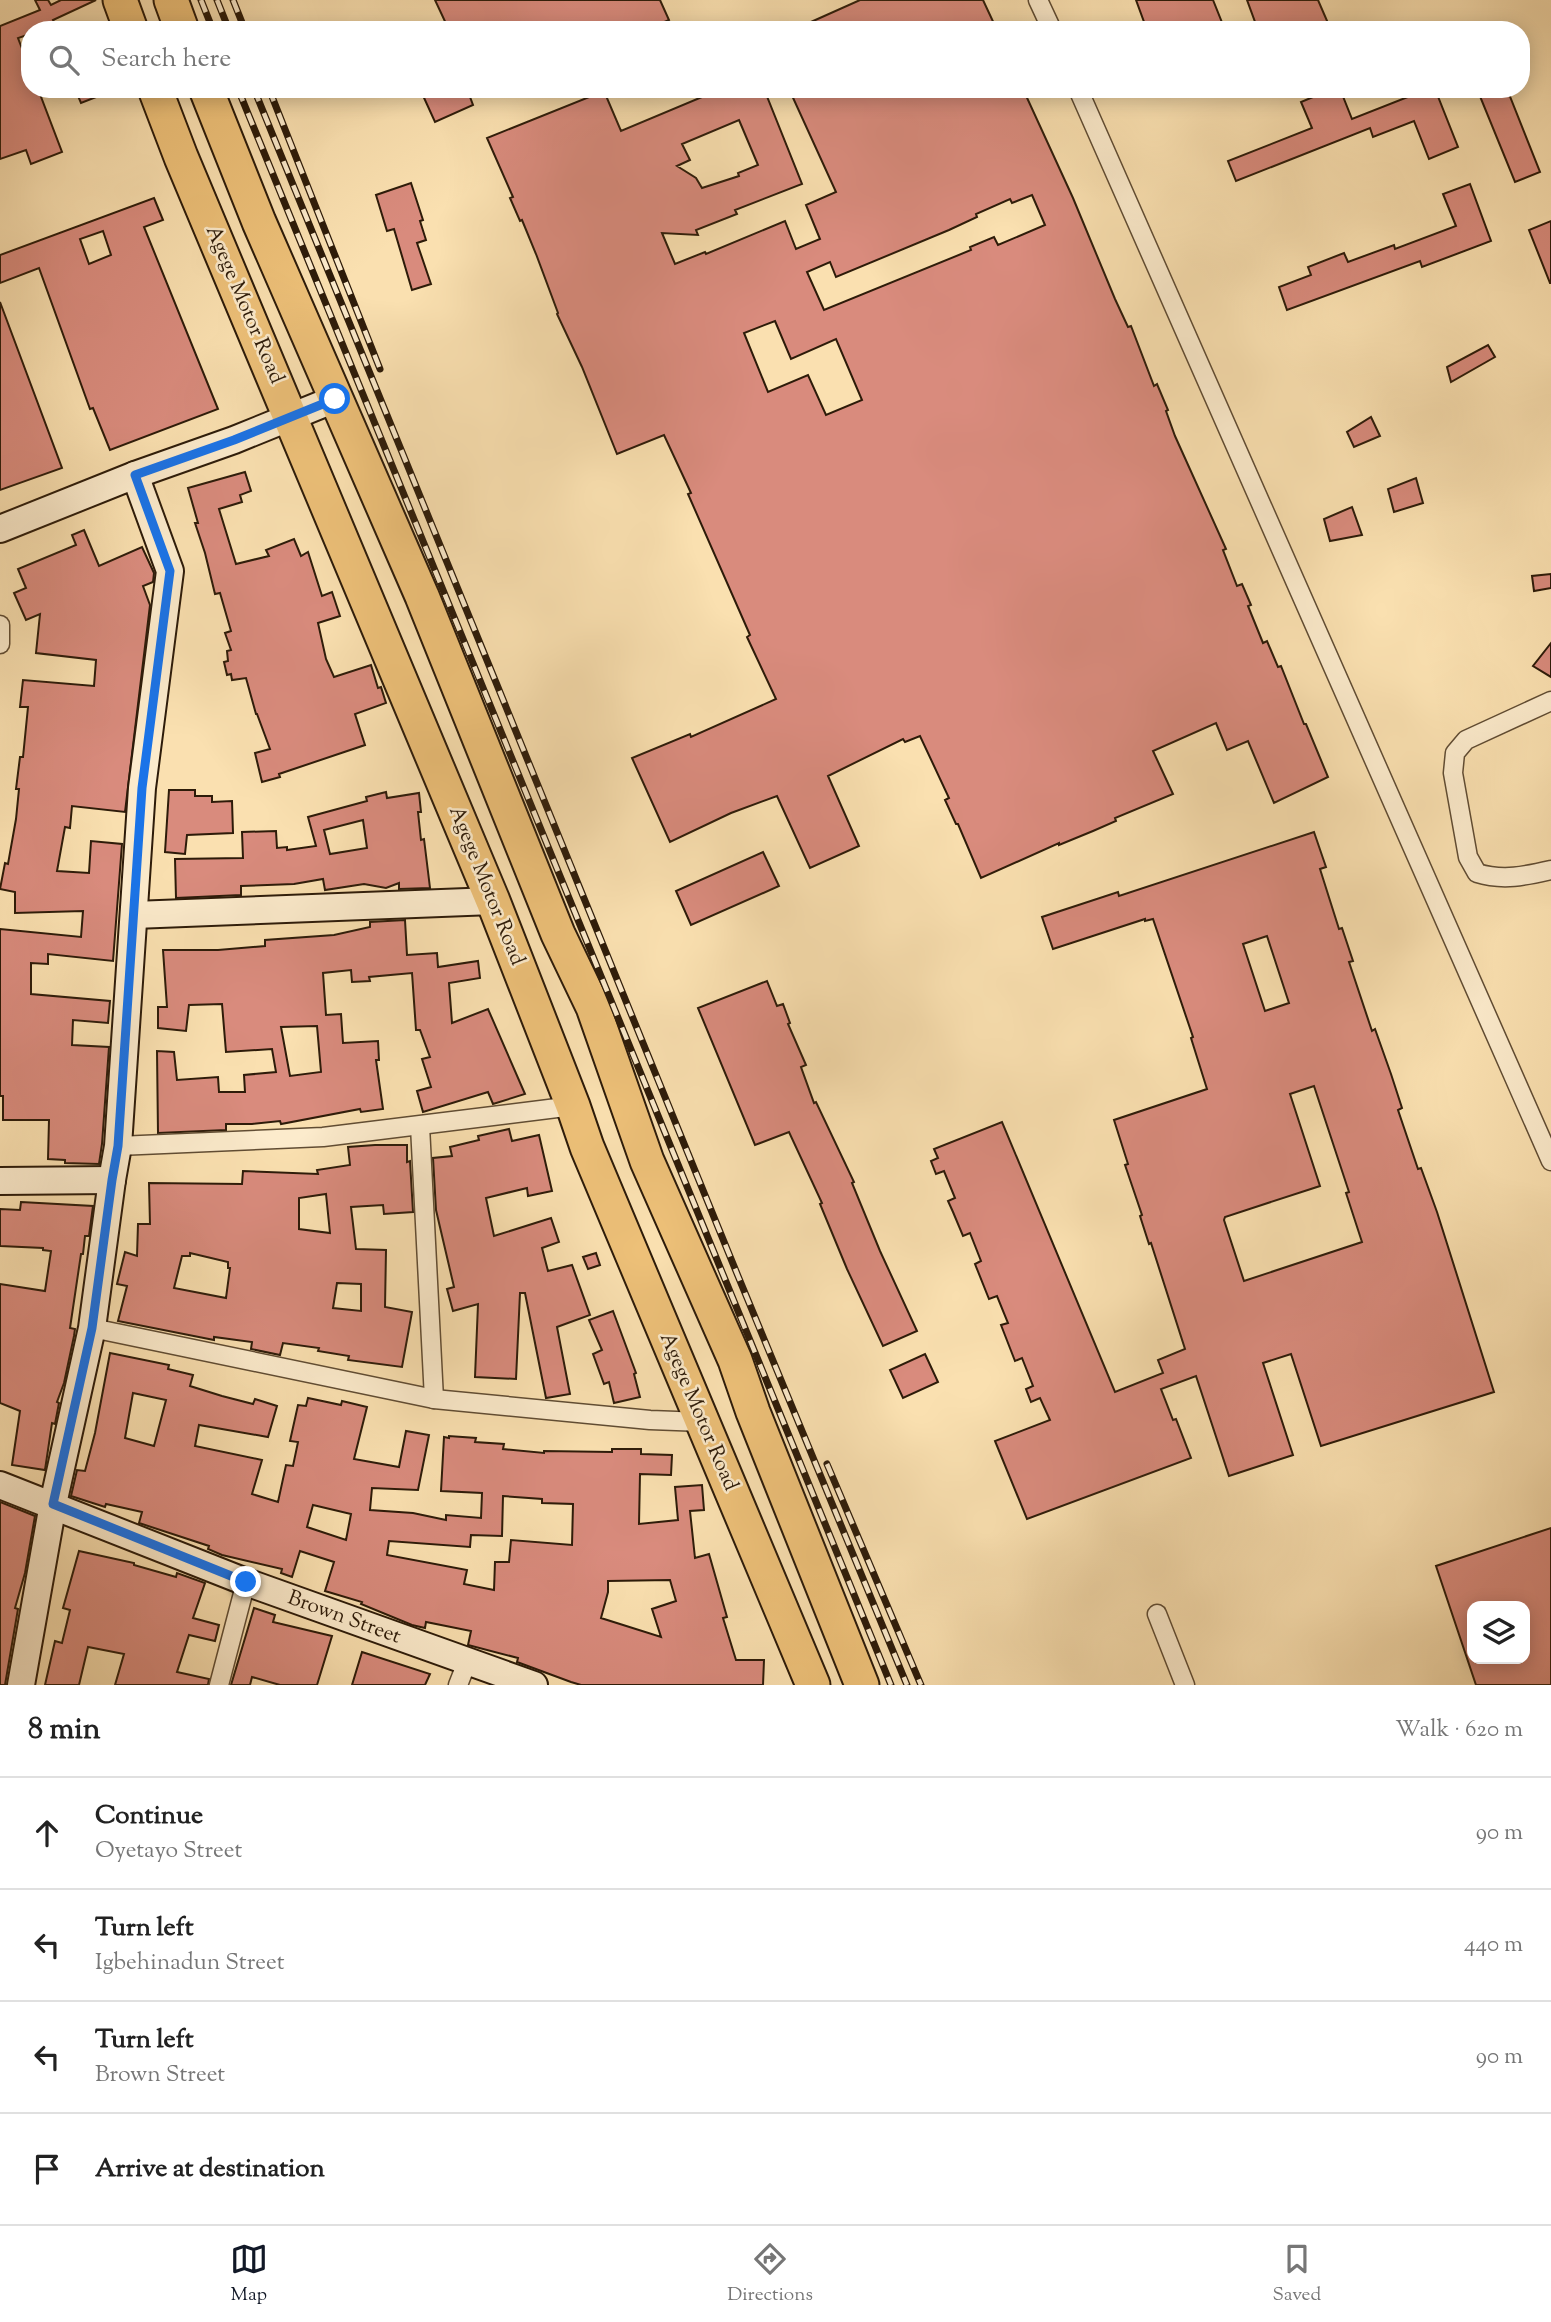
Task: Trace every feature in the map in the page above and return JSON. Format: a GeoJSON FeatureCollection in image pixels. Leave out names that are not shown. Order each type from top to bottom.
{"type":"FeatureCollection","features":[{"type":"Feature","properties":{"kind":"highway"},"geometry":{"type":"LineString","coordinates":[[120,0],[128,21]]}},
{"type":"Feature","properties":{"kind":"highway"},"geometry":{"type":"LineString","coordinates":[[171,0],[179,21]]}},
{"type":"Feature","properties":{"kind":"highway","name":"Agege Motor Road"},"geometry":{"type":"LineString","coordinates":[[159,98],[493,901],[608,1198],[813,1685]]}},
{"type":"Feature","properties":{"kind":"highway"},"geometry":{"type":"LineString","coordinates":[[210,98],[259,222],[422,596],[558,934],[593,1007],[647,1161],[735,1360],[753,1412],[862,1685]]}},
{"type":"Feature","properties":{"kind":"street"},"geometry":{"type":"LineString","coordinates":[[1038,0],[1048,21]]}},
{"type":"Feature","properties":{"kind":"street"},"geometry":{"type":"LineString","coordinates":[[1082,98],[1551,1161]]}},
{"type":"Feature","properties":{"kind":"street"},"geometry":{"type":"LineString","coordinates":[[0,529],[335,399]]}},
{"type":"Feature","properties":{"kind":"street"},"geometry":{"type":"LineString","coordinates":[[20,1685],[53,1504],[92,1328],[118,1146],[142,788],[170,571],[135,475]]}},
{"type":"Feature","properties":{"kind":"street"},"geometry":{"type":"LineString","coordinates":[[0,625],[0,644]]}},
{"type":"Feature","properties":{"kind":"street"},"geometry":{"type":"LineString","coordinates":[[1551,701],[1466,740],[1455,753],[1453,773],[1468,857],[1477,873],[1496,879],[1522,877],[1551,870]]}},
{"type":"Feature","properties":{"kind":"street"},"geometry":{"type":"LineString","coordinates":[[134,915],[493,901]]}},
{"type":"Feature","properties":{"kind":"street"},"geometry":{"type":"LineString","coordinates":[[118,1146],[323,1137],[573,1106]]}},
{"type":"Feature","properties":{"kind":"street"},"geometry":{"type":"LineString","coordinates":[[420,1126],[434,1399]]}},
{"type":"Feature","properties":{"kind":"street"},"geometry":{"type":"LineString","coordinates":[[0,1181],[112,1180]]}},
{"type":"Feature","properties":{"kind":"street"},"geometry":{"type":"LineString","coordinates":[[92,1328],[434,1399],[650,1420],[703,1422]]}},
{"type":"Feature","properties":{"kind":"street","name":"Brown Street"},"geometry":{"type":"LineString","coordinates":[[0,1485],[246,1582],[462,1674],[534,1685]]}},
{"type":"Feature","properties":{"kind":"street"},"geometry":{"type":"LineString","coordinates":[[219,1685],[246,1582]]}},
{"type":"Feature","properties":{"kind":"street"},"geometry":{"type":"LineString","coordinates":[[1157,1614],[1185,1685]]}},
{"type":"Feature","properties":{"kind":"building"},"geometry":{"type":"Polygon","coordinates":[[[35,0],[48,0],[51,5],[61,0],[96,0],[54,21],[21,21],[21,37],[18,38],[21,46],[21,98],[41,98],[62,152],[31,164],[26,150],[0,159],[0,26],[40,10],[35,0]]]}},
{"type":"Feature","properties":{"kind":"building"},"geometry":{"type":"Polygon","coordinates":[[[435,0],[660,0],[669,20],[667,21],[445,21],[435,0]]]}},
{"type":"Feature","properties":{"kind":"building"},"geometry":{"type":"Polygon","coordinates":[[[860,0],[983,0],[993,21],[813,21],[860,0]]]}},
{"type":"Feature","properties":{"kind":"building"},"geometry":{"type":"Polygon","coordinates":[[[1136,0],[1213,0],[1221,21],[1144,21],[1136,0]]]}},
{"type":"Feature","properties":{"kind":"building"},"geometry":{"type":"Polygon","coordinates":[[[1247,0],[1318,0],[1327,21],[1255,21],[1247,0]]]}},
{"type":"Feature","properties":{"kind":"building"},"geometry":{"type":"Polygon","coordinates":[[[79,98],[94,98],[81,103],[79,98]]]}},
{"type":"Feature","properties":{"kind":"building"},"geometry":{"type":"Polygon","coordinates":[[[424,98],[470,98],[473,105],[435,122],[424,98]]]}},
{"type":"Feature","properties":{"kind":"building"},"geometry":{"type":"Polygon","coordinates":[[[587,98],[607,98],[621,131],[700,98],[768,98],[802,184],[735,210],[737,214],[696,230],[698,235],[662,233],[675,264],[785,221],[796,249],[820,239],[806,205],[836,192],[793,98],[1027,98],[1115,299],[1128,327],[1131,326],[1154,386],[1157,384],[1175,436],[1226,549],[1223,550],[1237,586],[1242,584],[1263,643],[1267,641],[1278,667],[1281,666],[1328,777],[1274,803],[1248,741],[1227,750],[1216,723],[1153,751],[1173,794],[981,878],[945,800],[949,798],[920,736],[905,742],[903,739],[828,776],[859,846],[810,868],[777,796],[731,813],[670,842],[632,758],[690,734],[691,737],[776,699],[747,637],[750,635],[664,435],[617,454],[582,367],[557,314],[536,254],[510,198],[513,197],[487,138],[587,98]],[[739,120],[682,144],[690,160],[677,166],[696,178],[702,188],[739,176],[738,173],[758,165],[739,120]],[[1032,195],[1012,203],[1010,199],[949,230],[836,277],[830,262],[807,272],[824,310],[971,250],[970,247],[994,237],[998,245],[1045,225],[1032,195]],[[775,321],[744,333],[768,392],[808,375],[826,415],[862,400],[836,339],[791,359],[775,321]]]}},
{"type":"Feature","properties":{"kind":"building"},"geometry":{"type":"Polygon","coordinates":[[[1311,98],[1344,98],[1352,119],[1405,98],[1439,98],[1458,147],[1429,159],[1414,121],[1373,137],[1370,128],[1236,181],[1228,161],[1312,128],[1301,102],[1311,98]]]}},
{"type":"Feature","properties":{"kind":"building"},"geometry":{"type":"Polygon","coordinates":[[[1481,98],[1511,98],[1540,172],[1515,182],[1481,98]]]}},
{"type":"Feature","properties":{"kind":"building"},"geometry":{"type":"Polygon","coordinates":[[[411,183],[423,220],[420,221],[426,240],[417,243],[431,284],[412,290],[394,229],[387,231],[376,195],[411,183]]]}},
{"type":"Feature","properties":{"kind":"building"},"geometry":{"type":"Polygon","coordinates":[[[1470,184],[1491,241],[1422,267],[1420,261],[1287,310],[1279,287],[1311,275],[1308,267],[1344,253],[1348,262],[1394,245],[1395,249],[1456,226],[1443,194],[1470,184]]]}},
{"type":"Feature","properties":{"kind":"building"},"geometry":{"type":"Polygon","coordinates":[[[154,198],[163,220],[144,227],[218,409],[110,450],[93,408],[90,409],[39,268],[0,283],[0,255],[154,198]],[[103,231],[80,239],[89,264],[111,255],[103,231]]]}},
{"type":"Feature","properties":{"kind":"building"},"geometry":{"type":"Polygon","coordinates":[[[1551,221],[1551,283],[1550,283],[1529,230],[1551,221]]]}},
{"type":"Feature","properties":{"kind":"building"},"geometry":{"type":"Polygon","coordinates":[[[0,302],[62,468],[0,490],[0,302]]]}},
{"type":"Feature","properties":{"kind":"building"},"geometry":{"type":"Polygon","coordinates":[[[1488,345],[1495,357],[1451,382],[1447,367],[1488,345]]]}},
{"type":"Feature","properties":{"kind":"building"},"geometry":{"type":"Polygon","coordinates":[[[1371,417],[1380,436],[1354,447],[1347,432],[1371,417]]]}},
{"type":"Feature","properties":{"kind":"building"},"geometry":{"type":"Polygon","coordinates":[[[245,472],[251,491],[240,495],[242,502],[219,509],[236,564],[269,556],[266,550],[294,539],[301,556],[308,552],[322,596],[332,592],[340,616],[318,623],[326,659],[334,677],[371,665],[386,703],[355,714],[365,745],[262,782],[255,753],[270,749],[246,678],[232,680],[231,674],[227,675],[224,662],[228,661],[227,651],[231,650],[225,633],[231,631],[220,593],[215,594],[188,488],[245,472]]]}},
{"type":"Feature","properties":{"kind":"building"},"geometry":{"type":"Polygon","coordinates":[[[1416,478],[1423,503],[1394,512],[1388,489],[1416,478]]]}},
{"type":"Feature","properties":{"kind":"building"},"geometry":{"type":"Polygon","coordinates":[[[1352,507],[1362,535],[1330,541],[1324,519],[1352,507]]]}},
{"type":"Feature","properties":{"kind":"building"},"geometry":{"type":"Polygon","coordinates":[[[84,530],[99,566],[142,547],[154,573],[153,582],[143,586],[150,605],[125,812],[72,806],[70,828],[65,827],[57,871],[89,873],[91,841],[122,844],[113,961],[48,954],[48,964],[31,963],[31,994],[110,1001],[108,1023],[73,1020],[72,1045],[109,1047],[99,1164],[65,1163],[65,1160],[48,1159],[49,1120],[3,1120],[3,1096],[0,1096],[0,929],[81,937],[83,911],[15,913],[15,892],[0,889],[5,863],[8,864],[16,819],[19,789],[16,789],[20,757],[23,757],[28,707],[20,707],[23,680],[94,686],[96,660],[36,653],[40,614],[26,620],[14,593],[26,588],[18,569],[76,545],[72,535],[84,530]]]}},
{"type":"Feature","properties":{"kind":"building"},"geometry":{"type":"Polygon","coordinates":[[[1551,574],[1551,588],[1534,591],[1532,576],[1551,574]]]}},
{"type":"Feature","properties":{"kind":"building"},"geometry":{"type":"Polygon","coordinates":[[[1551,643],[1551,677],[1533,666],[1551,643]]]}},
{"type":"Feature","properties":{"kind":"building"},"geometry":{"type":"Polygon","coordinates":[[[169,790],[195,790],[195,796],[212,796],[212,802],[232,801],[233,833],[187,835],[185,854],[165,852],[169,790]]]}},
{"type":"Feature","properties":{"kind":"building"},"geometry":{"type":"Polygon","coordinates":[[[386,792],[387,798],[419,793],[421,840],[424,839],[430,888],[399,889],[399,883],[386,888],[364,884],[325,890],[323,879],[294,884],[241,886],[241,895],[176,898],[175,859],[243,858],[242,832],[276,831],[277,848],[287,847],[287,850],[316,846],[308,817],[367,801],[366,797],[386,792]],[[363,820],[324,830],[330,854],[367,848],[363,820]]]}},
{"type":"Feature","properties":{"kind":"building"},"geometry":{"type":"Polygon","coordinates":[[[1314,832],[1326,867],[1320,869],[1339,929],[1342,928],[1353,961],[1349,962],[1372,1031],[1375,1029],[1391,1074],[1402,1108],[1398,1110],[1418,1169],[1421,1168],[1437,1212],[1494,1392],[1321,1446],[1291,1354],[1263,1363],[1293,1455],[1229,1476],[1196,1376],[1161,1389],[1191,1458],[1027,1519],[995,1441],[1050,1420],[1040,1398],[1031,1402],[1026,1389],[1033,1386],[1022,1358],[1015,1361],[1001,1325],[1008,1323],[997,1296],[989,1299],[975,1264],[981,1261],[970,1233],[963,1236],[948,1201],[955,1198],[944,1171],[936,1174],[931,1161],[938,1158],[934,1149],[1002,1122],[1115,1392],[1163,1373],[1158,1360],[1185,1349],[1140,1216],[1142,1215],[1125,1165],[1128,1164],[1114,1120],[1207,1089],[1191,1038],[1193,1037],[1153,919],[1145,919],[1053,949],[1042,917],[1118,892],[1119,896],[1314,832]],[[1267,936],[1243,944],[1265,1011],[1289,1003],[1267,936]],[[1314,1086],[1290,1094],[1320,1186],[1225,1217],[1244,1281],[1362,1242],[1346,1193],[1349,1192],[1314,1086]]]}},
{"type":"Feature","properties":{"kind":"building"},"geometry":{"type":"Polygon","coordinates":[[[763,852],[779,886],[691,925],[676,891],[763,852]]]}},
{"type":"Feature","properties":{"kind":"building"},"geometry":{"type":"Polygon","coordinates":[[[405,920],[407,955],[437,953],[438,967],[478,961],[480,978],[449,983],[452,1023],[488,1009],[525,1094],[493,1104],[488,1092],[423,1112],[417,1091],[431,1087],[422,1059],[430,1057],[420,1030],[416,1030],[412,973],[369,977],[370,981],[352,982],[351,970],[323,973],[326,1015],[341,1014],[343,1043],[378,1041],[379,1060],[376,1060],[383,1109],[361,1112],[360,1109],[281,1124],[280,1121],[226,1124],[226,1130],[158,1133],[157,1051],[174,1052],[177,1080],[218,1077],[219,1092],[245,1092],[244,1075],[276,1072],[272,1049],[226,1052],[222,1004],[189,1005],[186,1031],[158,1028],[158,1007],[167,1007],[163,950],[218,950],[265,946],[265,940],[334,935],[370,927],[370,922],[405,920]],[[317,1026],[281,1027],[290,1076],[321,1072],[317,1026]]]}},
{"type":"Feature","properties":{"kind":"building"},"geometry":{"type":"Polygon","coordinates":[[[767,981],[777,1006],[783,1004],[790,1023],[788,1024],[806,1065],[801,1067],[814,1103],[816,1102],[854,1182],[852,1183],[880,1251],[917,1331],[883,1346],[789,1132],[755,1145],[698,1008],[767,981]]]}},
{"type":"Feature","properties":{"kind":"building"},"geometry":{"type":"Polygon","coordinates":[[[509,1129],[512,1141],[539,1135],[552,1191],[528,1196],[527,1188],[486,1198],[494,1236],[551,1218],[559,1242],[542,1248],[548,1271],[572,1265],[590,1315],[557,1327],[570,1394],[546,1398],[525,1293],[520,1293],[516,1379],[475,1377],[478,1304],[453,1311],[447,1289],[454,1287],[436,1210],[433,1158],[452,1156],[450,1147],[479,1140],[478,1136],[509,1129]]]}},
{"type":"Feature","properties":{"kind":"building"},"geometry":{"type":"Polygon","coordinates":[[[407,1145],[413,1212],[384,1214],[383,1205],[351,1207],[356,1249],[386,1250],[385,1307],[412,1312],[402,1367],[348,1360],[349,1356],[318,1351],[319,1348],[283,1343],[280,1355],[251,1349],[252,1342],[214,1337],[214,1340],[118,1321],[127,1286],[117,1284],[125,1252],[137,1256],[138,1224],[150,1224],[149,1183],[242,1184],[243,1171],[318,1174],[317,1170],[350,1165],[348,1147],[407,1145]],[[326,1194],[299,1198],[299,1229],[330,1233],[326,1194]],[[190,1253],[190,1256],[182,1256],[174,1288],[226,1298],[230,1268],[228,1262],[190,1253]],[[337,1283],[333,1308],[361,1311],[361,1284],[337,1283]]]}},
{"type":"Feature","properties":{"kind":"building"},"geometry":{"type":"Polygon","coordinates":[[[21,1202],[93,1206],[89,1236],[85,1236],[81,1254],[70,1328],[75,1329],[74,1336],[57,1402],[55,1424],[52,1423],[45,1470],[12,1465],[20,1411],[0,1403],[0,1284],[45,1291],[51,1251],[43,1248],[0,1246],[0,1209],[20,1210],[21,1202]]]}},
{"type":"Feature","properties":{"kind":"building"},"geometry":{"type":"Polygon","coordinates":[[[596,1253],[600,1265],[588,1269],[583,1257],[596,1253]]]}},
{"type":"Feature","properties":{"kind":"building"},"geometry":{"type":"Polygon","coordinates":[[[613,1311],[636,1373],[634,1374],[640,1397],[614,1403],[609,1382],[604,1384],[593,1354],[602,1350],[589,1320],[613,1311]]]}},
{"type":"Feature","properties":{"kind":"building"},"geometry":{"type":"Polygon","coordinates":[[[110,1353],[169,1365],[168,1369],[193,1375],[190,1386],[253,1404],[255,1399],[277,1406],[268,1437],[199,1425],[195,1446],[262,1460],[252,1494],[278,1502],[286,1465],[293,1466],[298,1442],[290,1441],[298,1405],[306,1406],[308,1398],[341,1405],[342,1401],[367,1407],[354,1459],[399,1467],[406,1431],[429,1435],[418,1490],[372,1488],[370,1510],[413,1513],[446,1520],[446,1515],[481,1518],[482,1493],[441,1491],[444,1437],[449,1436],[476,1438],[475,1442],[504,1444],[503,1449],[544,1453],[641,1449],[641,1454],[672,1455],[671,1475],[640,1474],[639,1524],[678,1520],[675,1487],[702,1485],[704,1510],[690,1511],[695,1558],[709,1554],[727,1617],[723,1618],[736,1660],[764,1660],[763,1685],[581,1685],[517,1662],[518,1658],[468,1645],[471,1631],[426,1622],[425,1628],[412,1625],[361,1604],[362,1602],[325,1591],[334,1562],[300,1551],[292,1577],[281,1573],[282,1569],[222,1555],[208,1549],[209,1546],[139,1523],[142,1512],[106,1504],[105,1507],[71,1496],[77,1470],[85,1471],[110,1353]],[[133,1393],[125,1438],[154,1446],[166,1400],[133,1393]],[[503,1496],[502,1536],[471,1535],[470,1547],[389,1541],[387,1555],[467,1570],[464,1584],[494,1590],[495,1562],[509,1562],[511,1540],[572,1545],[573,1504],[542,1503],[542,1499],[503,1496]],[[313,1505],[307,1527],[346,1540],[351,1514],[313,1505]],[[670,1580],[608,1581],[601,1618],[661,1637],[652,1609],[676,1601],[670,1580]]]}},
{"type":"Feature","properties":{"kind":"building"},"geometry":{"type":"Polygon","coordinates":[[[925,1354],[938,1382],[903,1398],[890,1370],[925,1354]]]}},
{"type":"Feature","properties":{"kind":"building"},"geometry":{"type":"Polygon","coordinates":[[[0,1502],[35,1516],[25,1573],[15,1608],[18,1609],[5,1685],[0,1685],[0,1502]]]}},
{"type":"Feature","properties":{"kind":"building"},"geometry":{"type":"Polygon","coordinates":[[[1551,1528],[1551,1685],[1476,1685],[1469,1664],[1530,1664],[1530,1601],[1467,1601],[1467,1658],[1436,1566],[1551,1528]]]}},
{"type":"Feature","properties":{"kind":"building"},"geometry":{"type":"Polygon","coordinates":[[[79,1551],[134,1563],[176,1577],[177,1573],[205,1583],[193,1618],[219,1625],[215,1641],[189,1635],[177,1672],[209,1679],[208,1685],[115,1685],[124,1654],[88,1647],[79,1685],[45,1685],[55,1641],[62,1643],[70,1610],[63,1608],[79,1551]]]}},
{"type":"Feature","properties":{"kind":"building"},"geometry":{"type":"Polygon","coordinates":[[[254,1608],[275,1615],[273,1622],[332,1636],[317,1685],[280,1685],[252,1677],[250,1685],[231,1685],[254,1608]]]}},
{"type":"Feature","properties":{"kind":"building"},"geometry":{"type":"Polygon","coordinates":[[[362,1652],[430,1674],[425,1685],[352,1685],[362,1652]]]}},
{"type":"Feature","properties":{"kind":"railway"},"geometry":{"type":"LineString","coordinates":[[201,0],[209,21]]}},
{"type":"Feature","properties":{"kind":"railway"},"geometry":{"type":"LineString","coordinates":[[217,0],[225,21]]}},
{"type":"Feature","properties":{"kind":"railway"},"geometry":{"type":"LineString","coordinates":[[233,0],[241,21]]}},
{"type":"Feature","properties":{"kind":"railway"},"geometry":{"type":"LineString","coordinates":[[242,98],[891,1685]]}},
{"type":"Feature","properties":{"kind":"railway"},"geometry":{"type":"LineString","coordinates":[[258,98],[907,1685]]}},
{"type":"Feature","properties":{"kind":"railway"},"geometry":{"type":"LineString","coordinates":[[273,98],[380,369]]}},
{"type":"Feature","properties":{"kind":"railway"},"geometry":{"type":"LineString","coordinates":[[827,1464],[921,1685]]}},
{"type":"Feature","properties":{"kind":"route"},"geometry":{"type":"LineString","coordinates":[[246,1582],[53,1504],[92,1328],[118,1146],[142,788],[170,571],[135,475],[234,440],[335,399]]}}]}
